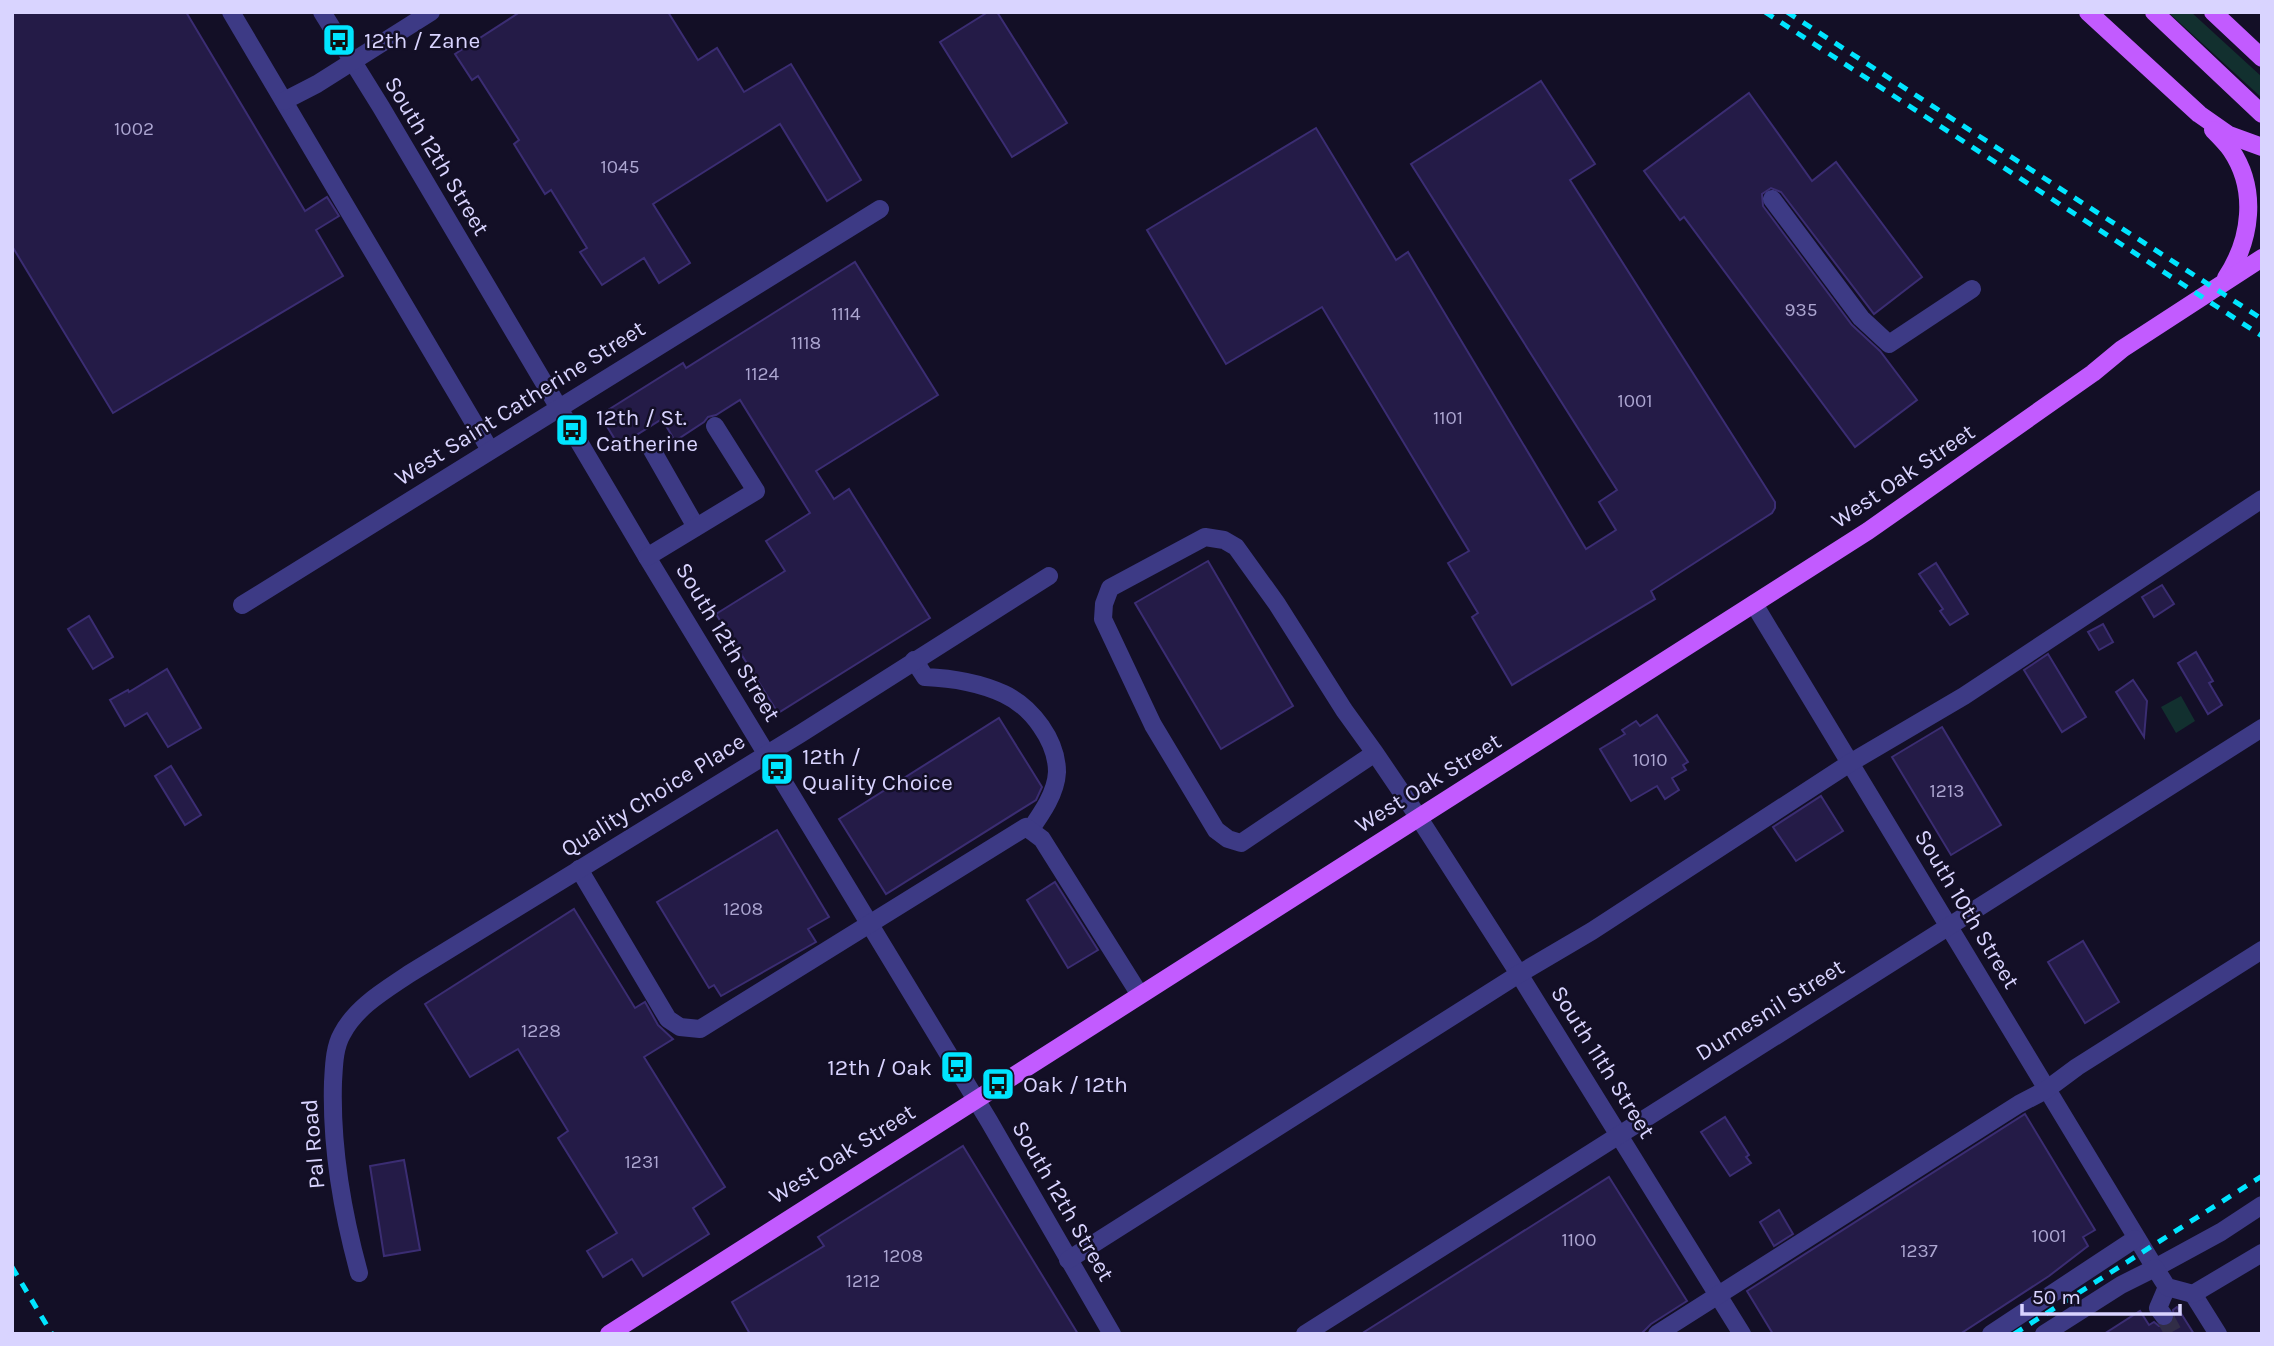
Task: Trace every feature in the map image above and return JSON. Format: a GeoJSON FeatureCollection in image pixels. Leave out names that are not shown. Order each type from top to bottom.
{"type":"FeatureCollection","features":[{"type":"Feature","properties":{"kind":"main road"},"geometry":{"type":"LineString","coordinates":[[2088,12],[2199,114],[2231,150],[2246,179],[2249,205],[2246,235],[2239,258],[2222,285]]}},
{"type":"Feature","properties":{"kind":"main road"},"geometry":{"type":"LineString","coordinates":[[2154,12],[2262,114]]}},
{"type":"Feature","properties":{"kind":"main road"},"geometry":{"type":"LineString","coordinates":[[2213,12],[2262,58]]}},
{"type":"Feature","properties":{"kind":"main road"},"geometry":{"type":"LineString","coordinates":[[2199,114],[2230,135],[2262,147]]}},
{"type":"Feature","properties":{"kind":"main road","name":"West Oak Street"},"geometry":{"type":"LineString","coordinates":[[608,1334],[1868,531],[2005,437],[2122,349],[2262,258]]}},
{"type":"Feature","properties":{"kind":"street"},"geometry":{"type":"LineString","coordinates":[[231,12],[490,450]]}},
{"type":"Feature","properties":{"kind":"street","name":"South 12th Street"},"geometry":{"type":"LineString","coordinates":[[322,12],[647,557],[976,1098],[1112,1334]]}},
{"type":"Feature","properties":{"kind":"street"},"geometry":{"type":"LineString","coordinates":[[284,101],[431,12]]}},
{"type":"Feature","properties":{"kind":"street"},"geometry":{"type":"LineString","coordinates":[[1772,199],[1861,318],[1889,345],[1972,289]]}},
{"type":"Feature","properties":{"kind":"street","name":"West Saint Catherine Street"},"geometry":{"type":"LineString","coordinates":[[242,605],[880,209]]}},
{"type":"Feature","properties":{"kind":"street"},"geometry":{"type":"LineString","coordinates":[[647,557],[756,491],[715,426]]}},
{"type":"Feature","properties":{"kind":"street"},"geometry":{"type":"LineString","coordinates":[[652,450],[696,527]]}},
{"type":"Feature","properties":{"kind":"street"},"geometry":{"type":"LineString","coordinates":[[1068,1260],[1519,974],[1592,931],[1850,763],[1964,696],[2262,499]]}},
{"type":"Feature","properties":{"kind":"street","name":"South 11th Street"},"geometry":{"type":"LineString","coordinates":[[1375,753],[1241,844],[1228,839],[1216,830],[1153,725],[1103,619],[1104,604],[1110,588],[1205,537],[1224,540],[1236,547],[1277,604],[1343,710],[1375,753],[1419,818],[1742,1334]]}},
{"type":"Feature","properties":{"kind":"street","name":"Quality Choice Place"},"geometry":{"type":"LineString","coordinates":[[356,1014],[377,995],[1049,576]]}},
{"type":"Feature","properties":{"kind":"street","name":"South 10th Street"},"geometry":{"type":"LineString","coordinates":[[1754,604],[2166,1287]]}},
{"type":"Feature","properties":{"kind":"street"},"geometry":{"type":"LineString","coordinates":[[914,660],[925,677],[949,678],[1004,694],[1039,723],[1054,750],[1057,774],[1048,804],[1030,830]]}},
{"type":"Feature","properties":{"kind":"street","name":"Dumesnil Street"},"geometry":{"type":"LineString","coordinates":[[1305,1334],[2262,728]]}},
{"type":"Feature","properties":{"kind":"street"},"geometry":{"type":"LineString","coordinates":[[579,869],[667,1019],[680,1027],[700,1029],[1026,827],[1042,839],[1140,995]]}},
{"type":"Feature","properties":{"kind":"street"},"geometry":{"type":"LineString","coordinates":[[1657,1334],[2019,1104],[2046,1090],[2077,1067],[2262,950]]}},
{"type":"Feature","properties":{"kind":"street","name":"Pal Road"},"geometry":{"type":"LineString","coordinates":[[356,1014],[341,1035],[334,1063],[332,1112],[339,1180],[348,1233],[359,1273]]}},
{"type":"Feature","properties":{"kind":"street"},"geometry":{"type":"LineString","coordinates":[[2044,1334],[2122,1285],[2221,1232],[2262,1205]]}},
{"type":"Feature","properties":{"kind":"street"},"geometry":{"type":"LineString","coordinates":[[1991,1334],[2135,1239]]}},
{"type":"Feature","properties":{"kind":"street"},"geometry":{"type":"LineString","coordinates":[[2193,1294],[2262,1253]]}},
{"type":"Feature","properties":{"kind":"street"},"geometry":{"type":"LineString","coordinates":[[2164,1316],[2158,1308],[2166,1287],[2193,1294],[2218,1334]]}},
{"type":"Feature","properties":{"kind":"green space"},"geometry":{"type":"Polygon","coordinates":[[[2168,12],[2191,12],[2262,77],[2262,98],[2168,12]]]}},
{"type":"Feature","properties":{"kind":"green space"},"geometry":{"type":"Polygon","coordinates":[[[2181,696],[2195,721],[2176,733],[2161,707],[2181,696]]]}},
{"type":"Feature","properties":{"kind":"building"},"geometry":{"type":"Polygon","coordinates":[[[12,12],[186,12],[305,211],[327,197],[339,216],[316,230],[343,276],[113,413],[12,246],[12,12]]]}},
{"type":"Feature","properties":{"kind":"building"},"geometry":{"type":"Polygon","coordinates":[[[520,12],[668,12],[698,60],[717,48],[744,92],[791,64],[861,180],[827,201],[780,124],[653,204],[690,263],[659,283],[644,258],[602,285],[580,252],[587,248],[551,190],[545,194],[514,144],[519,140],[478,76],[472,80],[455,54],[520,12]]]}},
{"type":"Feature","properties":{"kind":"building"},"geometry":{"type":"Polygon","coordinates":[[[988,12],[997,12],[1067,123],[1012,157],[940,42],[988,12]]]}},
{"type":"Feature","properties":{"kind":"building"},"geometry":{"type":"Polygon","coordinates":[[[1541,81],[1595,164],[1570,180],[1775,502],[1775,508],[1772,513],[1651,591],[1655,599],[1512,685],[1472,617],[1478,613],[1448,563],[1469,551],[1322,307],[1226,364],[1147,230],[1316,128],[1396,260],[1408,252],[1586,549],[1616,530],[1599,502],[1617,490],[1411,164],[1541,81]]]}},
{"type":"Feature","properties":{"kind":"building"},"geometry":{"type":"Polygon","coordinates":[[[1749,93],[1812,181],[1836,162],[1922,277],[1874,314],[1781,192],[1771,188],[1762,194],[1763,206],[1852,325],[1880,351],[1917,400],[1855,447],[1684,217],[1680,220],[1644,171],[1749,93]]]}},
{"type":"Feature","properties":{"kind":"building"},"geometry":{"type":"Polygon","coordinates":[[[855,262],[938,395],[816,471],[834,499],[849,489],[930,618],[778,713],[716,614],[785,571],[766,541],[810,513],[740,400],[708,417],[675,441],[662,419],[619,446],[600,415],[683,363],[686,368],[855,262]]]}},
{"type":"Feature","properties":{"kind":"building"},"geometry":{"type":"Polygon","coordinates":[[[1208,561],[1293,706],[1221,749],[1135,603],[1208,561]]]}},
{"type":"Feature","properties":{"kind":"building"},"geometry":{"type":"Polygon","coordinates":[[[1936,563],[1968,614],[1950,625],[1940,611],[1943,609],[1919,574],[1936,563]]]}},
{"type":"Feature","properties":{"kind":"building"},"geometry":{"type":"Polygon","coordinates":[[[2162,585],[2174,604],[2154,617],[2142,597],[2162,585]]]}},
{"type":"Feature","properties":{"kind":"building"},"geometry":{"type":"Polygon","coordinates":[[[89,616],[113,657],[93,669],[68,629],[89,616]]]}},
{"type":"Feature","properties":{"kind":"building"},"geometry":{"type":"Polygon","coordinates":[[[2103,624],[2113,642],[2099,650],[2088,632],[2103,624]]]}},
{"type":"Feature","properties":{"kind":"building"},"geometry":{"type":"Polygon","coordinates":[[[2196,652],[2213,681],[2209,683],[2222,705],[2208,714],[2178,663],[2196,652]]]}},
{"type":"Feature","properties":{"kind":"building"},"geometry":{"type":"Polygon","coordinates":[[[2048,654],[2086,717],[2062,732],[2024,670],[2048,654]]]}},
{"type":"Feature","properties":{"kind":"building"},"geometry":{"type":"Polygon","coordinates":[[[167,669],[201,728],[168,747],[147,713],[125,726],[110,700],[167,669]]]}},
{"type":"Feature","properties":{"kind":"building"},"geometry":{"type":"Polygon","coordinates":[[[2133,680],[2147,701],[2144,737],[2116,692],[2133,680]]]}},
{"type":"Feature","properties":{"kind":"building"},"geometry":{"type":"Polygon","coordinates":[[[1657,715],[1688,762],[1683,765],[1686,770],[1672,778],[1679,790],[1665,799],[1657,786],[1631,801],[1600,749],[1625,734],[1622,730],[1636,721],[1640,726],[1657,715]]]}},
{"type":"Feature","properties":{"kind":"building"},"geometry":{"type":"Polygon","coordinates":[[[999,718],[1042,787],[1036,800],[886,894],[839,819],[999,718]]]}},
{"type":"Feature","properties":{"kind":"building"},"geometry":{"type":"Polygon","coordinates":[[[1942,727],[2001,825],[1951,855],[1892,757],[1942,727]]]}},
{"type":"Feature","properties":{"kind":"building"},"geometry":{"type":"Polygon","coordinates":[[[171,766],[201,815],[185,825],[155,776],[171,766]]]}},
{"type":"Feature","properties":{"kind":"building"},"geometry":{"type":"Polygon","coordinates":[[[1821,796],[1843,831],[1796,861],[1773,827],[1821,796]]]}},
{"type":"Feature","properties":{"kind":"building"},"geometry":{"type":"Polygon","coordinates":[[[777,830],[829,917],[808,929],[816,942],[721,996],[714,985],[709,988],[657,902],[777,830]]]}},
{"type":"Feature","properties":{"kind":"building"},"geometry":{"type":"Polygon","coordinates":[[[1055,882],[1098,950],[1068,968],[1027,900],[1055,882]]]}},
{"type":"Feature","properties":{"kind":"building"},"geometry":{"type":"Polygon","coordinates":[[[574,909],[635,1008],[645,1002],[658,1025],[673,1039],[644,1057],[725,1187],[693,1208],[709,1234],[643,1276],[632,1259],[603,1277],[587,1251],[617,1233],[558,1138],[568,1131],[518,1049],[470,1077],[425,1004],[574,909]]]}},
{"type":"Feature","properties":{"kind":"building"},"geometry":{"type":"Polygon","coordinates":[[[2083,941],[2119,1002],[2085,1023],[2048,962],[2083,941]]]}},
{"type":"Feature","properties":{"kind":"building"},"geometry":{"type":"Polygon","coordinates":[[[2025,1114],[2095,1230],[2083,1237],[2088,1246],[2049,1276],[1960,1334],[1773,1334],[1747,1291],[2025,1114]]]}},
{"type":"Feature","properties":{"kind":"building"},"geometry":{"type":"Polygon","coordinates":[[[1725,1117],[1749,1155],[1746,1157],[1751,1163],[1730,1176],[1701,1132],[1725,1117]]]}},
{"type":"Feature","properties":{"kind":"building"},"geometry":{"type":"Polygon","coordinates":[[[963,1146],[1078,1334],[750,1334],[732,1302],[824,1246],[818,1237],[963,1146]]]}},
{"type":"Feature","properties":{"kind":"building"},"geometry":{"type":"Polygon","coordinates":[[[404,1160],[420,1250],[384,1256],[370,1166],[404,1160]]]}},
{"type":"Feature","properties":{"kind":"building"},"geometry":{"type":"Polygon","coordinates":[[[1609,1177],[1687,1301],[1651,1324],[1641,1334],[1361,1334],[1609,1177]]]}},
{"type":"Feature","properties":{"kind":"building"},"geometry":{"type":"Polygon","coordinates":[[[1779,1210],[1793,1234],[1774,1246],[1760,1222],[1779,1210]]]}},
{"type":"Feature","properties":{"kind":"building"},"geometry":{"type":"Polygon","coordinates":[[[2177,1307],[2194,1334],[2104,1334],[2140,1311],[2149,1325],[2154,1322],[2166,1327],[2174,1321],[2173,1310],[2177,1307]]]}},
{"type":"Feature","properties":{"kind":"tunnel"},"geometry":{"type":"LineString","coordinates":[[2164,1316],[2174,1334]]}},
{"type":"Feature","properties":{"kind":"railway"},"geometry":{"type":"LineString","coordinates":[[1765,12],[2262,336]]}},
{"type":"Feature","properties":{"kind":"railway"},"geometry":{"type":"LineString","coordinates":[[1787,12],[2262,319]]}},
{"type":"Feature","properties":{"kind":"railway"},"geometry":{"type":"LineString","coordinates":[[2014,1334],[2262,1176]]}},
{"type":"Feature","properties":{"kind":"railway"},"geometry":{"type":"LineString","coordinates":[[12,1267],[52,1334]]}},
{"type":"Feature","properties":{"kind":"place","name":"12th / Zane"},"geometry":{"type":"Point","coordinates":[339,40]}},
{"type":"Feature","properties":{"kind":"place","name":"12th / St. Catherine"},"geometry":{"type":"Point","coordinates":[572,430]}},
{"type":"Feature","properties":{"kind":"place","name":"12th / Quality Choice"},"geometry":{"type":"Point","coordinates":[777,769]}},
{"type":"Feature","properties":{"kind":"place","name":"12th / Oak"},"geometry":{"type":"Point","coordinates":[957,1067]}},
{"type":"Feature","properties":{"kind":"place","name":"Oak / 12th"},"geometry":{"type":"Point","coordinates":[998,1084]}}]}
